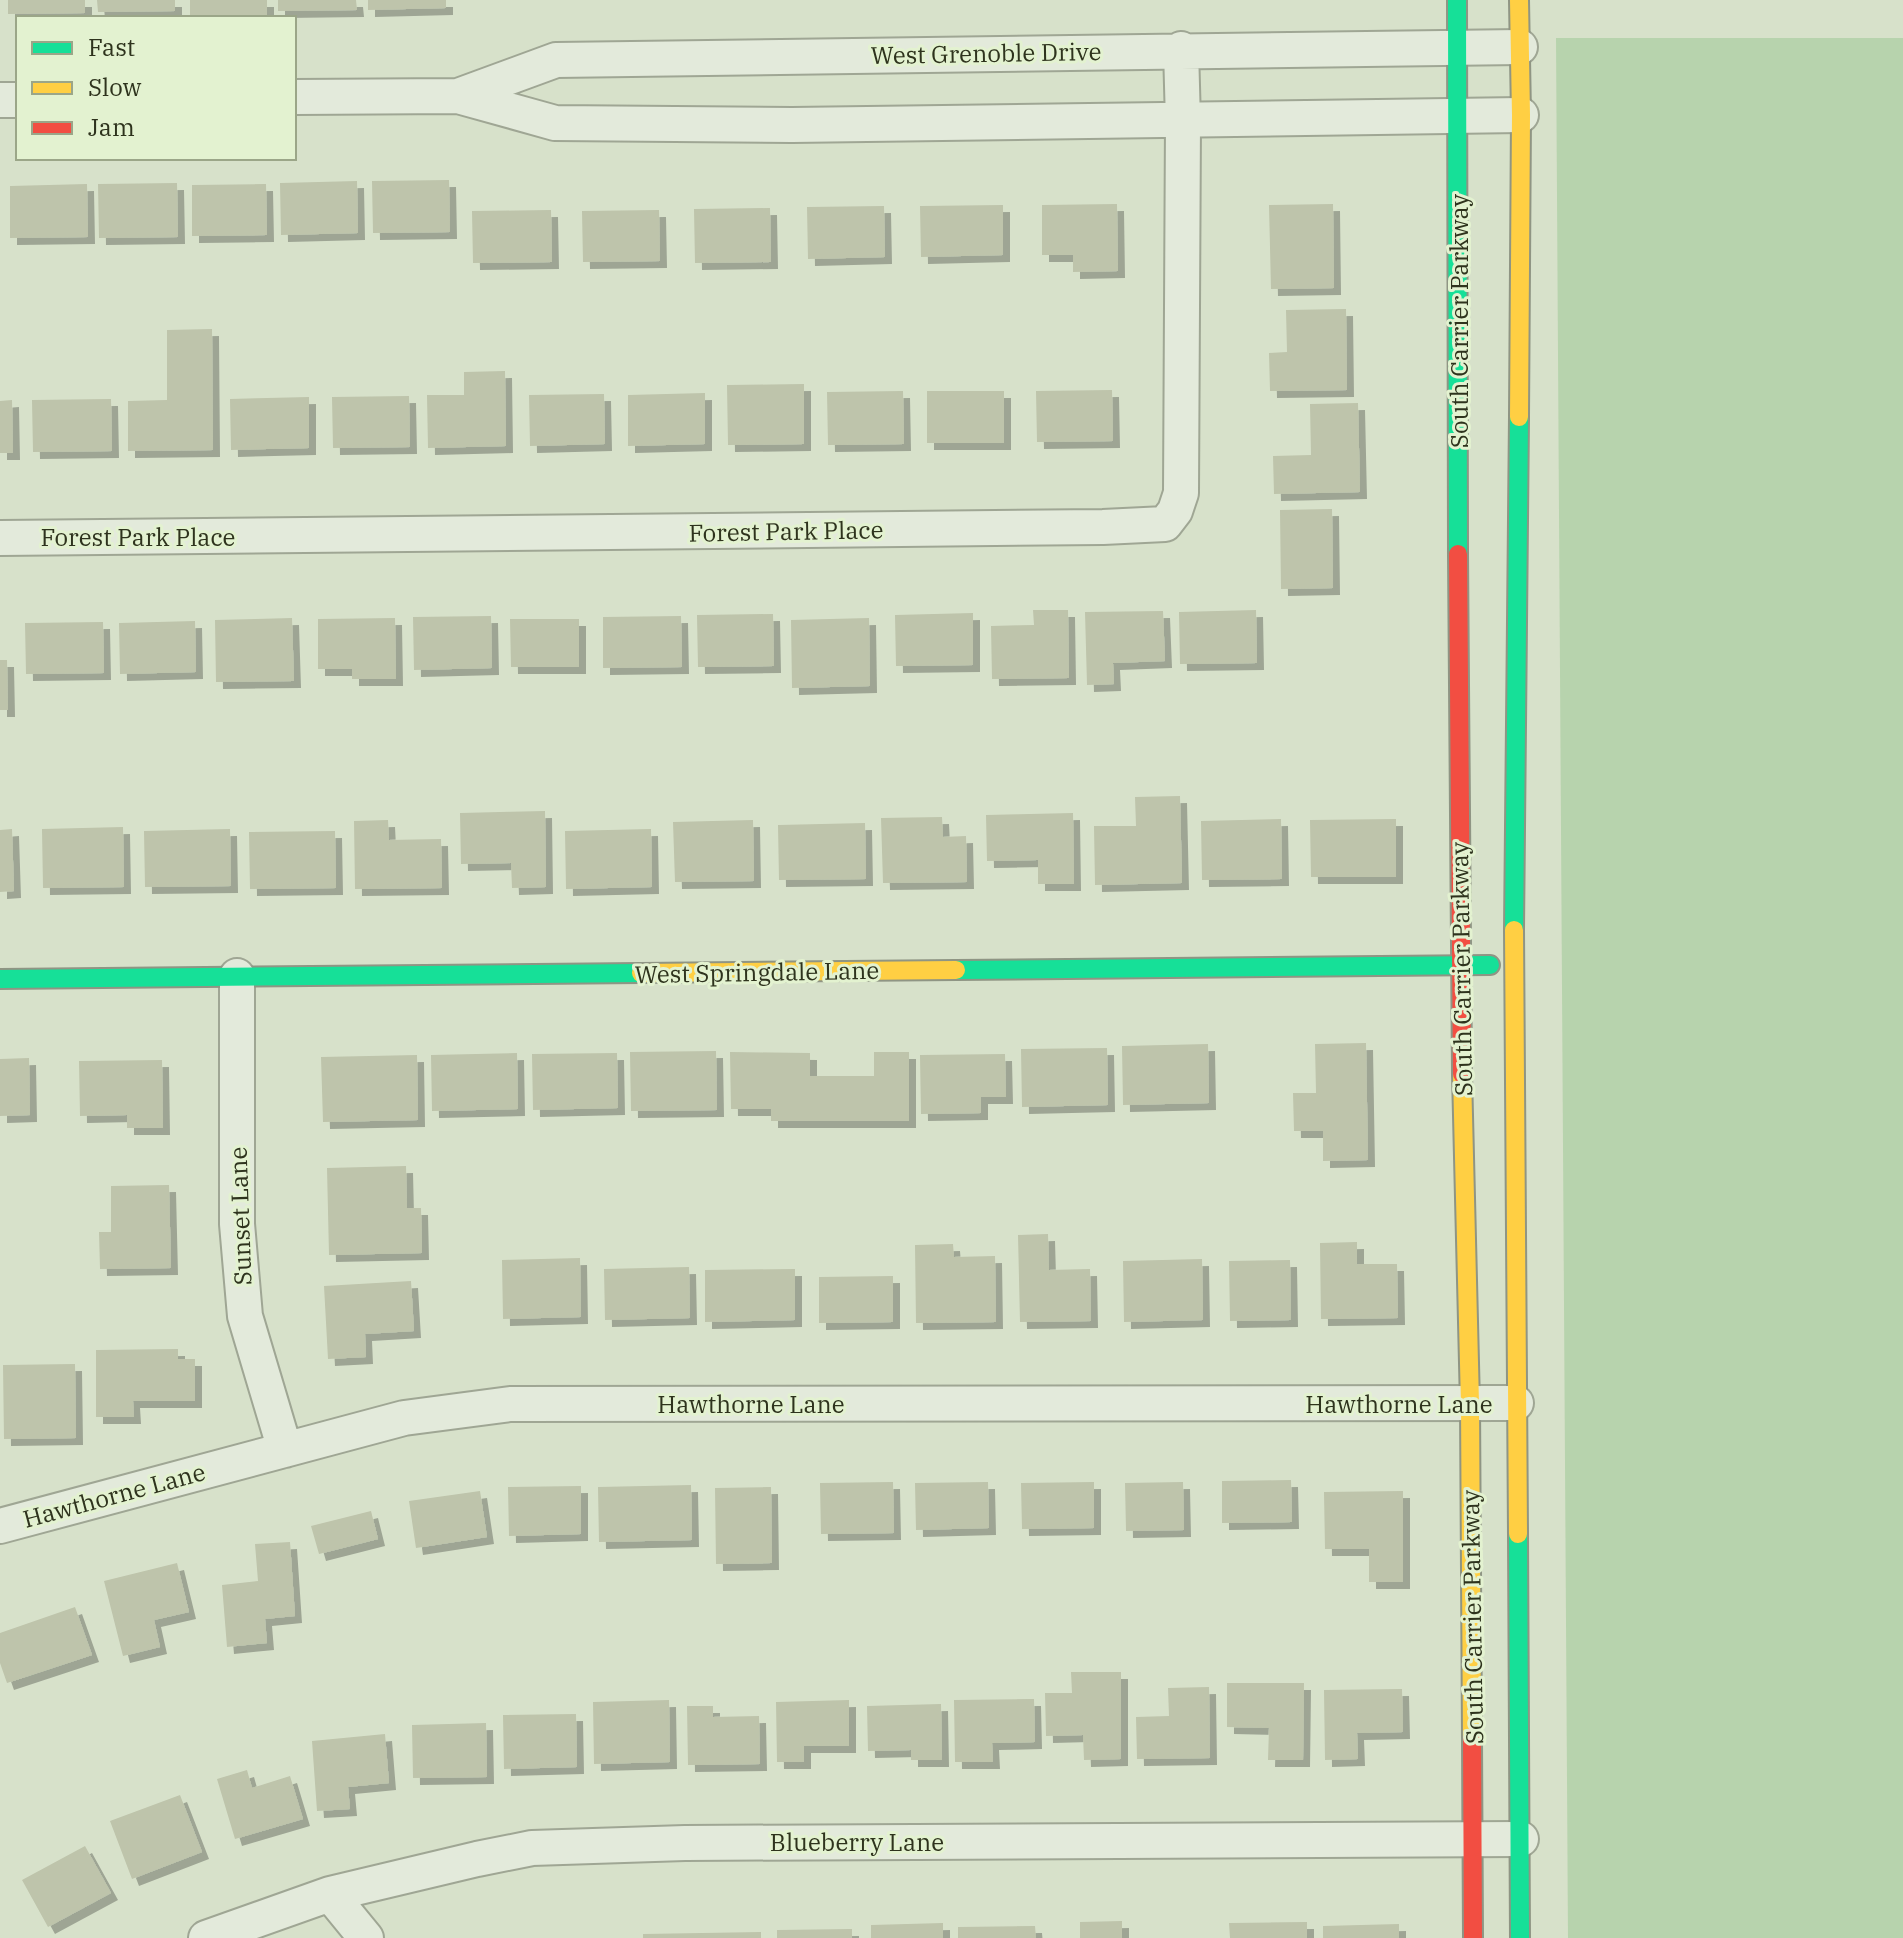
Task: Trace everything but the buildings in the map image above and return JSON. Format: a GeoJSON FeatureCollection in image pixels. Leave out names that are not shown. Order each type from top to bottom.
{"type":"FeatureCollection","features":[{"type":"Feature","properties":{"kind":"main road","name":"South Carrier Parkway"},"geometry":{"type":"LineString","coordinates":[[1457,0],[1459,965],[1470,1404],[1475,1839],[1473,1938]]}},
{"type":"Feature","properties":{"kind":"main road","name":"South Carrier Parkway"},"geometry":{"type":"LineString","coordinates":[[1519,0],[1521,115],[1514,965],[1520,1938]]}},
{"type":"Feature","properties":{"kind":"main road","name":"West Springdale Lane"},"geometry":{"type":"LineString","coordinates":[[0,979],[1514,965]]}},
{"type":"Feature","properties":{"kind":"street","name":"West Grenoble Drive"},"geometry":{"type":"LineString","coordinates":[[458,96],[556,60],[1181,49],[1520,47]]}},
{"type":"Feature","properties":{"kind":"street"},"geometry":{"type":"LineString","coordinates":[[1181,49],[1183,122]]}},
{"type":"Feature","properties":{"kind":"street","name":"West Grenoble Drive"},"geometry":{"type":"LineString","coordinates":[[296,97],[458,96],[555,123],[1183,122],[1521,115]]}},
{"type":"Feature","properties":{"kind":"street","name":"Forest Park Place"},"geometry":{"type":"LineString","coordinates":[[0,538],[612,534],[1165,524],[1175,511],[1181,493],[1183,122]]}},
{"type":"Feature","properties":{"kind":"street","name":"Sunset Lane"},"geometry":{"type":"LineString","coordinates":[[237,976],[237,1224],[245,1316],[285,1450]]}},
{"type":"Feature","properties":{"kind":"street","name":"Hawthorne Lane"},"geometry":{"type":"LineString","coordinates":[[0,1526],[404,1418],[510,1404],[1516,1403]]}},
{"type":"Feature","properties":{"kind":"street","name":"Blueberry Lane"},"geometry":{"type":"LineString","coordinates":[[206,1938],[330,1894],[532,1848],[701,1843],[1521,1839]]}},
{"type":"Feature","properties":{"kind":"street"},"geometry":{"type":"LineString","coordinates":[[330,1894],[366,1938]]}},
{"type":"Feature","properties":{"kind":"green space"},"geometry":{"type":"Polygon","coordinates":[[[1556,38],[1903,38],[1903,1938],[1568,1938],[1556,38]]]}},
{"type":"Feature","properties":{"kind":"traffic: fast"},"geometry":{"type":"LineString","coordinates":[[1457,0],[1458,554]]}},
{"type":"Feature","properties":{"kind":"traffic: fast"},"geometry":{"type":"LineString","coordinates":[[1514,930],[1519,417]]}},
{"type":"Feature","properties":{"kind":"traffic: fast"},"geometry":{"type":"LineString","coordinates":[[956,970],[1490,965]]}},
{"type":"Feature","properties":{"kind":"traffic: fast"},"geometry":{"type":"LineString","coordinates":[[0,979],[641,973]]}},
{"type":"Feature","properties":{"kind":"traffic: fast"},"geometry":{"type":"LineString","coordinates":[[1518,1534],[1520,1938]]}},
{"type":"Feature","properties":{"kind":"traffic: slow"},"geometry":{"type":"LineString","coordinates":[[1519,0],[1519,417]]}},
{"type":"Feature","properties":{"kind":"traffic: slow"},"geometry":{"type":"LineString","coordinates":[[1514,930],[1518,1534]]}},
{"type":"Feature","properties":{"kind":"traffic: slow"},"geometry":{"type":"LineString","coordinates":[[641,973],[956,970]]}},
{"type":"Feature","properties":{"kind":"traffic: slow"},"geometry":{"type":"LineString","coordinates":[[1462,1074],[1470,1404],[1472,1739]]}},
{"type":"Feature","properties":{"kind":"traffic: jam"},"geometry":{"type":"LineString","coordinates":[[1458,554],[1462,1074]]}},
{"type":"Feature","properties":{"kind":"traffic: jam"},"geometry":{"type":"LineString","coordinates":[[1472,1739],[1473,1938]]}}]}
